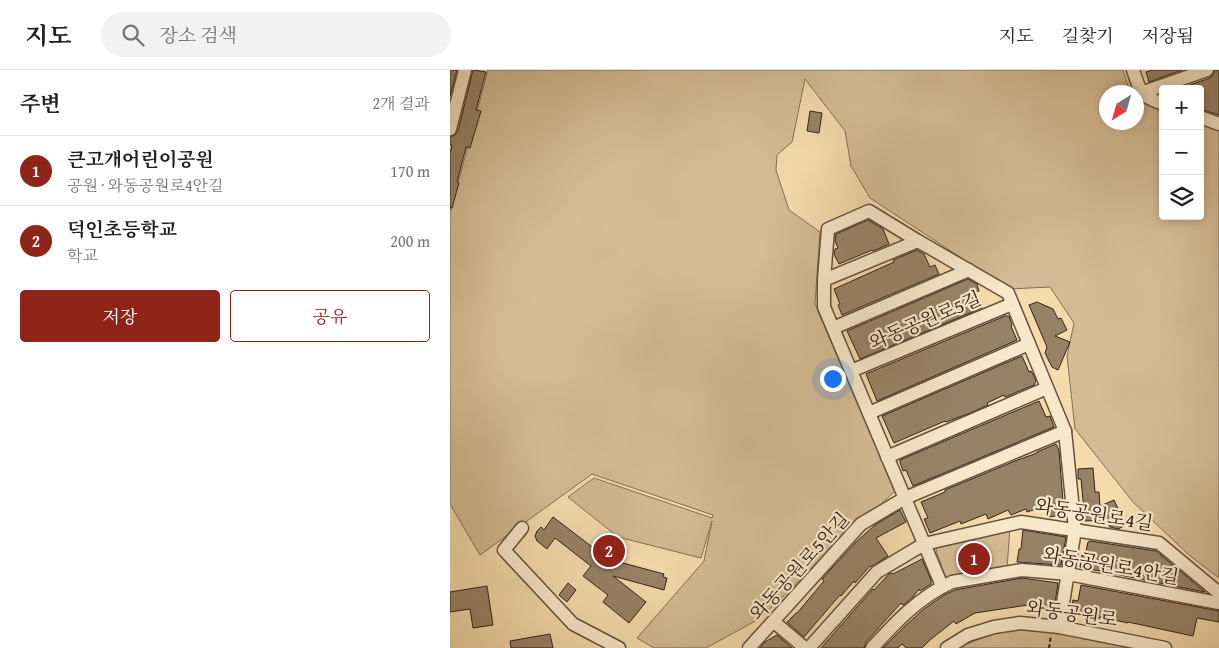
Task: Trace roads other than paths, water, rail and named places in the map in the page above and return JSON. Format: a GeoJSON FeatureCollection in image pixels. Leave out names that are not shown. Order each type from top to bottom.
{"type":"FeatureCollection","features":[{"type":"Feature","properties":{"kind":"street"},"geometry":{"type":"LineString","coordinates":[[450,129],[465,70]]}},
{"type":"Feature","properties":{"kind":"street"},"geometry":{"type":"LineString","coordinates":[[1133,70],[1138,85]]}},
{"type":"Feature","properties":{"kind":"street"},"geometry":{"type":"LineString","coordinates":[[1144,92],[1208,70]]}},
{"type":"Feature","properties":{"kind":"street"},"geometry":{"type":"LineString","coordinates":[[1144,95],[1159,102]]}},
{"type":"Feature","properties":{"kind":"street"},"geometry":{"type":"LineString","coordinates":[[1204,118],[1219,124]]}},
{"type":"Feature","properties":{"kind":"street","name":"와동공원로5길"},"geometry":{"type":"LineString","coordinates":[[942,586],[824,306],[828,229],[869,211],[1008,293],[1065,431],[1075,530],[1059,627]]}},
{"type":"Feature","properties":{"kind":"street"},"geometry":{"type":"LineString","coordinates":[[824,280],[918,241]]}},
{"type":"Feature","properties":{"kind":"street","name":"와동공원로5길"},"geometry":{"type":"LineString","coordinates":[[833,328],[969,270]]}},
{"type":"Feature","properties":{"kind":"street","name":"와동공원로5길"},"geometry":{"type":"LineString","coordinates":[[851,371],[1012,304]]}},
{"type":"Feature","properties":{"kind":"street"},"geometry":{"type":"LineString","coordinates":[[869,413],[1029,344]]}},
{"type":"Feature","properties":{"kind":"street"},"geometry":{"type":"LineString","coordinates":[[887,457],[1047,388]]}},
{"type":"Feature","properties":{"kind":"street"},"geometry":{"type":"LineString","coordinates":[[905,498],[1065,431]]}},
{"type":"Feature","properties":{"kind":"street","name":"와동공원로5안길"},"geometry":{"type":"LineString","coordinates":[[749,648],[861,524],[905,498]]}},
{"type":"Feature","properties":{"kind":"street","name":"와동공원로4길"},"geometry":{"type":"LineString","coordinates":[[810,648],[877,572],[924,544],[1021,522],[1159,543],[1219,593]]}},
{"type":"Feature","properties":{"kind":"street"},"geometry":{"type":"LineString","coordinates":[[522,528],[504,550],[573,624],[619,648]]}},
{"type":"Feature","properties":{"kind":"street","name":"와동공원로4안길"},"geometry":{"type":"LineString","coordinates":[[872,648],[908,611],[942,586],[952,582],[1022,570],[1068,574],[1219,604]]}},
{"type":"Feature","properties":{"kind":"street"},"geometry":{"type":"LineString","coordinates":[[774,622],[805,648]]}},
{"type":"Feature","properties":{"kind":"street","name":"와동공원로"},"geometry":{"type":"LineString","coordinates":[[947,648],[968,635],[1020,623],[1059,627],[1165,648]]}},
{"type":"Feature","properties":{"kind":"place","name":"덕인초등학교"},"geometry":{"type":"Point","coordinates":[609,551]}},
{"type":"Feature","properties":{"kind":"place","name":"큰고개어린이공원"},"geometry":{"type":"Point","coordinates":[974,559]}}]}
